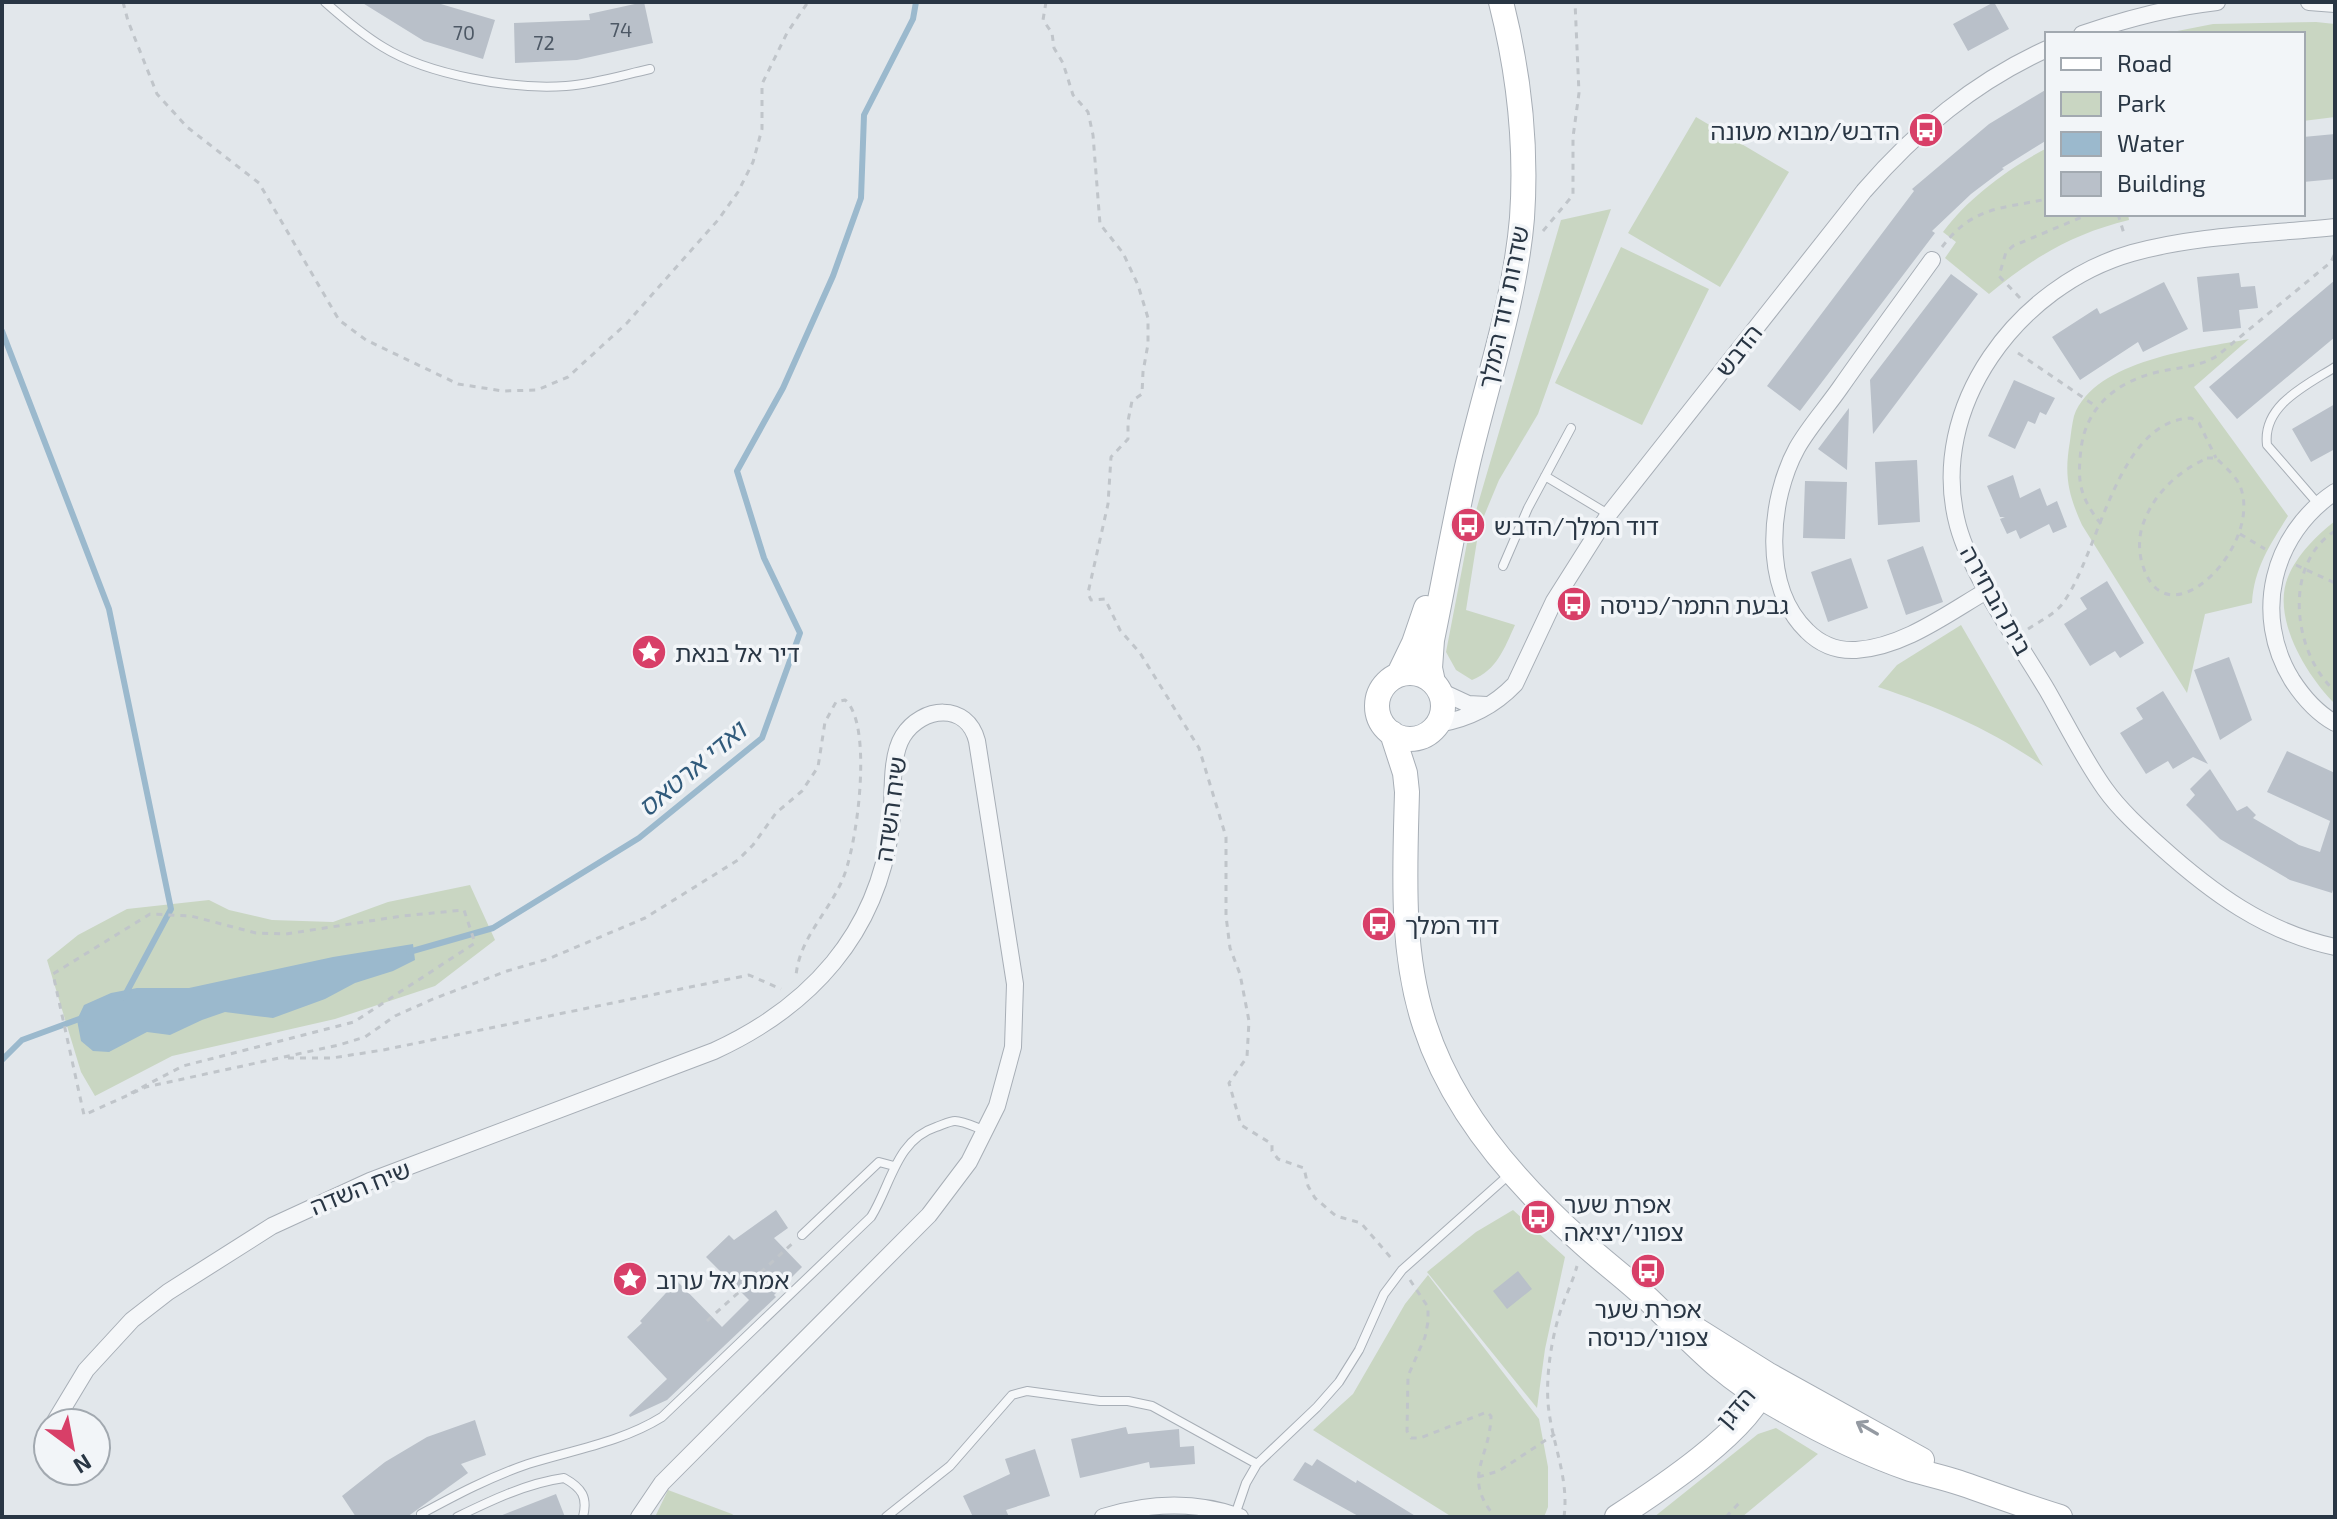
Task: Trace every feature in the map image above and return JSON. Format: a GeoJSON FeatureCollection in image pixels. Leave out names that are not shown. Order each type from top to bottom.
{"type":"FeatureCollection","features":[{"type":"Feature","properties":{"kind":"street","name":"שדרות דוד המלך"},"geometry":{"type":"LineString","coordinates":[[1436,686],[1430,668],[1432,640],[1522,220],[1524,155],[1511,43],[1501,2]]}},
{"type":"Feature","properties":{"kind":"street"},"geometry":{"type":"LineString","coordinates":[[2089,32],[2153,13],[2211,2]]}},
{"type":"Feature","properties":{"kind":"street"},"geometry":{"type":"LineString","coordinates":[[2309,2],[2335,4]]}},
{"type":"Feature","properties":{"kind":"street","name":"הדבש"},"geometry":{"type":"LineString","coordinates":[[1434,728],[1489,705],[1515,684],[1554,601],[1609,514],[1900,149],[1940,113],[1983,82],[2045,50]]}},
{"type":"Feature","properties":{"kind":"street","name":"בית הבחירה"},"geometry":{"type":"LineString","coordinates":[[2335,227],[2174,244],[2129,254],[2087,271],[2049,296],[2032,310],[1987,360],[1967,398],[1954,439],[1951,482],[1958,527],[1977,571],[2103,786],[2143,830],[2204,884],[2249,914],[2293,935],[2335,947]]}},
{"type":"Feature","properties":{"kind":"street"},"geometry":{"type":"LineString","coordinates":[[1932,260],[1798,447],[1779,503],[1775,541],[1778,575],[1786,603],[1801,625],[1820,641],[1842,649],[1869,648],[1903,637],[1988,590]]}},
{"type":"Feature","properties":{"kind":"street","name":"שדרות דוד המלך"},"geometry":{"type":"LineString","coordinates":[[1399,674],[1422,620],[1467,467]]}},
{"type":"Feature","properties":{"kind":"street"},"geometry":{"type":"LineString","coordinates":[[2335,492],[2296,528],[2280,558],[2271,592],[2275,645],[2298,690],[2313,707],[2335,723]]}},
{"type":"Feature","properties":{"kind":"street"},"geometry":{"type":"LineString","coordinates":[[1489,705],[1468,704],[1417,674],[1399,674],[1385,684],[1378,698],[1381,722],[1392,733],[1405,773],[1409,954],[1422,1016],[1443,1070],[1463,1107],[1512,1172],[1583,1243],[1648,1299],[1718,1368],[1758,1386],[1878,1456],[2060,1517]]}},
{"type":"Feature","properties":{"kind":"street"},"geometry":{"type":"LineString","coordinates":[[1407,792],[1417,760],[1443,708],[1436,686]]}},
{"type":"Feature","properties":{"kind":"street","name":"שיח השדה"},"geometry":{"type":"LineString","coordinates":[[64,1407],[86,1370],[132,1320],[168,1292],[272,1226],[370,1181],[714,1051],[765,1024],[802,996],[833,964],[851,938],[880,879],[888,845],[895,762],[900,740],[914,724],[927,716],[944,713],[962,717],[973,729],[977,741],[1015,984],[1013,1047],[1007,1077],[986,1131],[969,1162],[929,1215],[662,1483],[639,1517]]}},
{"type":"Feature","properties":{"kind":"street"},"geometry":{"type":"LineString","coordinates":[[1392,733],[1411,739],[1434,728]]}},
{"type":"Feature","properties":{"kind":"street","name":"הדגן"},"geometry":{"type":"LineString","coordinates":[[1617,1517],[1662,1487],[1726,1435],[1758,1386]]}},
{"type":"Feature","properties":{"kind":"street"},"geometry":{"type":"LineString","coordinates":[[1103,1517],[1165,1505],[1201,1507],[1238,1516]]}},
{"type":"Feature","properties":{"kind":"lane"},"geometry":{"type":"LineString","coordinates":[[325,2],[384,48],[428,67],[491,82],[535,87],[570,86],[650,69]]}},
{"type":"Feature","properties":{"kind":"lane"},"geometry":{"type":"LineString","coordinates":[[2319,505],[2267,445],[2265,432],[2269,420],[2294,393],[2335,367]]}},
{"type":"Feature","properties":{"kind":"lane"},"geometry":{"type":"LineString","coordinates":[[1503,566],[1528,508],[1571,428]]}},
{"type":"Feature","properties":{"kind":"lane"},"geometry":{"type":"LineString","coordinates":[[1545,476],[1609,514]]}},
{"type":"Feature","properties":{"kind":"lane"},"geometry":{"type":"LineString","coordinates":[[421,1514],[462,1491],[501,1475],[627,1435],[662,1417],[871,1217],[894,1166],[913,1138],[954,1121],[986,1131]]}},
{"type":"Feature","properties":{"kind":"lane"},"geometry":{"type":"LineString","coordinates":[[802,1235],[879,1162],[894,1166]]}},
{"type":"Feature","properties":{"kind":"lane"},"geometry":{"type":"LineString","coordinates":[[1238,1516],[1246,1483],[1257,1464],[1339,1382],[1359,1350],[1384,1294],[1402,1270],[1512,1172]]}},
{"type":"Feature","properties":{"kind":"lane"},"geometry":{"type":"LineString","coordinates":[[886,1517],[950,1466],[1012,1395],[1027,1391],[1152,1406],[1257,1464]]}},
{"type":"Feature","properties":{"kind":"lane"},"geometry":{"type":"LineString","coordinates":[[457,1517],[491,1500],[564,1478],[583,1491],[586,1500],[583,1517]]}},
{"type":"Feature","properties":{"kind":"path"},"geometry":{"type":"LineString","coordinates":[[123,2],[157,94],[187,127],[259,183],[339,320],[366,340],[458,384],[503,391],[537,390],[568,377],[627,323],[718,220],[738,192],[753,162],[762,129],[762,84],[787,33],[808,2]]}},
{"type":"Feature","properties":{"kind":"path"},"geometry":{"type":"LineString","coordinates":[[1046,2],[1043,20],[1052,33],[1054,48],[1063,63],[1073,95],[1088,112],[1093,135],[1100,224],[1123,253],[1138,285],[1148,318],[1142,394],[1132,401],[1128,439],[1111,457],[1108,504],[1088,593],[1091,600],[1105,599],[1120,630],[1140,653],[1199,748],[1210,778],[1226,837],[1226,916],[1230,948],[1240,974],[1249,1021],[1247,1057],[1229,1083],[1241,1125],[1272,1144],[1272,1151],[1278,1159],[1304,1168],[1308,1186],[1315,1198],[1336,1216],[1361,1223],[1402,1270],[1428,1307],[1425,1337],[1408,1376],[1407,1431],[1411,1438],[1420,1438],[1487,1412],[1491,1416],[1491,1431],[1478,1477],[1478,1491],[1495,1517]]}},
{"type":"Feature","properties":{"kind":"path"},"geometry":{"type":"LineString","coordinates":[[1515,263],[1573,195],[1573,137],[1579,93],[1575,2]]}},
{"type":"Feature","properties":{"kind":"path"},"geometry":{"type":"LineString","coordinates":[[1932,260],[1952,234],[1978,214],[1994,207],[2045,199]]}},
{"type":"Feature","properties":{"kind":"path"},"geometry":{"type":"LineString","coordinates":[[2032,310],[1999,276],[2006,252],[2013,246],[2084,216]]}},
{"type":"Feature","properties":{"kind":"path"},"geometry":{"type":"LineString","coordinates":[[2119,216],[2129,254]]}},
{"type":"Feature","properties":{"kind":"path"},"geometry":{"type":"LineString","coordinates":[[2101,524],[2079,487],[2082,442],[2097,407],[2118,386],[2158,372],[2204,364],[2217,356],[2331,262],[2335,253]]}},
{"type":"Feature","properties":{"kind":"path"},"geometry":{"type":"LineString","coordinates":[[2001,342],[2097,407]]}},
{"type":"Feature","properties":{"kind":"path"},"geometry":{"type":"LineString","coordinates":[[2016,637],[2054,613],[2062,604],[2128,465],[2144,441],[2158,428],[2172,421],[2191,418],[2199,423],[2216,458],[2240,485],[2243,509],[2240,534],[2215,574],[2185,593],[2171,595],[2157,589],[2147,578],[2141,559],[2140,535],[2152,503],[2169,482],[2187,468],[2207,458],[2216,458]]}},
{"type":"Feature","properties":{"kind":"path"},"geometry":{"type":"LineString","coordinates":[[2335,531],[2311,555],[2299,615],[2311,658],[2325,682],[2335,691]]}},
{"type":"Feature","properties":{"kind":"path"},"geometry":{"type":"LineString","coordinates":[[2240,534],[2280,558],[2335,583]]}},
{"type":"Feature","properties":{"kind":"path"},"geometry":{"type":"LineString","coordinates":[[131,1093],[183,1066],[354,1022],[475,943],[464,910],[286,934],[256,933],[191,916],[150,914],[53,974],[84,1115],[131,1093],[365,1037],[395,1016],[433,999],[548,959],[645,918],[738,860],[753,845],[776,813],[802,791],[818,767],[825,722],[836,702],[845,700],[852,705],[860,727],[860,796],[853,843],[842,881],[797,959],[796,976],[802,996]]}},
{"type":"Feature","properties":{"kind":"path"},"geometry":{"type":"LineString","coordinates":[[280,1058],[332,1058],[383,1050],[749,975],[802,996]]}},
{"type":"Feature","properties":{"kind":"path"},"geometry":{"type":"LineString","coordinates":[[707,1321],[802,1235]]}},
{"type":"Feature","properties":{"kind":"path"},"geometry":{"type":"LineString","coordinates":[[1564,1517],[1565,1492],[1549,1412],[1550,1363],[1557,1322],[1583,1243]]}},
{"type":"Feature","properties":{"kind":"path"},"geometry":{"type":"LineString","coordinates":[[1478,1477],[1499,1471],[1555,1434]]}},
{"type":"Feature","properties":{"kind":"path"},"geometry":{"type":"LineString","coordinates":[[1726,1517],[1741,1501]]}},
{"type":"Feature","properties":{"kind":"green space"},"geometry":{"type":"Polygon","coordinates":[[[2213,24],[2335,24],[2335,117],[2305,121],[2305,32],[2172,32],[2213,24]]]}},
{"type":"Feature","properties":{"kind":"green space"},"geometry":{"type":"Polygon","coordinates":[[[1696,117],[1789,172],[1720,287],[1628,233],[1696,117]]]}},
{"type":"Feature","properties":{"kind":"green space"},"geometry":{"type":"Polygon","coordinates":[[[2045,149],[2045,216],[2128,216],[2129,220],[2089,232],[2054,248],[1989,294],[1945,258],[1956,242],[1943,232],[1964,207],[2018,165],[2045,149]]]}},
{"type":"Feature","properties":{"kind":"green space"},"geometry":{"type":"Polygon","coordinates":[[[1611,209],[1538,414],[1499,480],[1479,528],[1466,610],[1515,625],[1494,665],[1472,680],[1456,670],[1446,652],[1468,538],[1561,220],[1611,209]]]}},
{"type":"Feature","properties":{"kind":"green space"},"geometry":{"type":"Polygon","coordinates":[[[1621,247],[1709,289],[1642,425],[1555,383],[1621,247]]]}},
{"type":"Feature","properties":{"kind":"green space"},"geometry":{"type":"Polygon","coordinates":[[[2249,339],[2194,387],[2288,516],[2260,568],[2252,603],[2205,614],[2187,693],[2077,514],[2067,474],[2074,416],[2085,397],[2103,381],[2125,369],[2177,353],[2249,339]]]}},
{"type":"Feature","properties":{"kind":"green space"},"geometry":{"type":"Polygon","coordinates":[[[2335,521],[2335,704],[2313,678],[2295,645],[2284,610],[2284,593],[2288,577],[2302,553],[2335,521]]]}},
{"type":"Feature","properties":{"kind":"green space"},"geometry":{"type":"Polygon","coordinates":[[[1961,625],[2043,766],[1963,720],[1878,687],[1897,665],[1961,625]]]}},
{"type":"Feature","properties":{"kind":"green space"},"geometry":{"type":"Polygon","coordinates":[[[470,885],[495,940],[435,986],[335,1019],[172,1056],[95,1096],[81,1072],[47,960],[78,935],[127,909],[209,900],[229,910],[272,920],[333,922],[388,902],[470,885]]]}},
{"type":"Feature","properties":{"kind":"green space"},"geometry":{"type":"Polygon","coordinates":[[[1513,1210],[1565,1257],[1545,1349],[1537,1408],[1427,1272],[1476,1232],[1513,1210]]]}},
{"type":"Feature","properties":{"kind":"green space"},"geometry":{"type":"Polygon","coordinates":[[[1428,1275],[1539,1419],[1548,1467],[1548,1507],[1544,1517],[1452,1517],[1313,1430],[1353,1394],[1405,1304],[1428,1275]]]}},
{"type":"Feature","properties":{"kind":"green space"},"geometry":{"type":"Polygon","coordinates":[[[1776,1428],[1818,1454],[1742,1517],[1654,1517],[1758,1434],[1776,1428]]]}},
{"type":"Feature","properties":{"kind":"green space"},"geometry":{"type":"Polygon","coordinates":[[[668,1490],[732,1514],[736,1517],[655,1517],[668,1490]]]}},
{"type":"Feature","properties":{"kind":"water"},"geometry":{"type":"Polygon","coordinates":[[[413,944],[415,960],[273,1018],[225,1012],[170,1035],[147,1032],[109,1052],[93,1051],[81,1041],[77,1020],[84,1005],[111,993],[137,988],[189,988],[333,957],[413,944]]]}},
{"type":"Feature","properties":{"kind":"building"},"geometry":{"type":"Polygon","coordinates":[[[361,2],[434,2],[495,20],[483,59],[424,41],[361,2]]]}},
{"type":"Feature","properties":{"kind":"building"},"geometry":{"type":"Polygon","coordinates":[[[644,2],[653,43],[577,60],[515,63],[514,23],[590,20],[589,14],[644,2]]]}},
{"type":"Feature","properties":{"kind":"building"},"geometry":{"type":"Polygon","coordinates":[[[1994,2],[2009,29],[1968,51],[1953,24],[1994,2]]]}},
{"type":"Feature","properties":{"kind":"building"},"geometry":{"type":"Polygon","coordinates":[[[2045,90],[2045,141],[2002,168],[1932,231],[1935,233],[1800,411],[1767,386],[1914,191],[1912,189],[1989,124],[2045,90]]]}},
{"type":"Feature","properties":{"kind":"building"},"geometry":{"type":"Polygon","coordinates":[[[2335,134],[2335,179],[2305,182],[2305,137],[2335,134]]]}},
{"type":"Feature","properties":{"kind":"building"},"geometry":{"type":"Polygon","coordinates":[[[2239,273],[2241,287],[2255,286],[2258,308],[2239,310],[2241,328],[2203,332],[2197,277],[2239,273]]]}},
{"type":"Feature","properties":{"kind":"building"},"geometry":{"type":"Polygon","coordinates":[[[1951,274],[1978,294],[1873,434],[1870,380],[1951,274]]]}},
{"type":"Feature","properties":{"kind":"building"},"geometry":{"type":"Polygon","coordinates":[[[2335,280],[2335,337],[2237,419],[2209,387],[2335,280]]]}},
{"type":"Feature","properties":{"kind":"building"},"geometry":{"type":"Polygon","coordinates":[[[2164,282],[2188,329],[2143,352],[2138,342],[2080,380],[2052,337],[2097,308],[2100,314],[2164,282]]]}},
{"type":"Feature","properties":{"kind":"building"},"geometry":{"type":"Polygon","coordinates":[[[2014,380],[2055,398],[2046,415],[2040,412],[2035,424],[2028,421],[2015,449],[1988,436],[2014,380]]]}},
{"type":"Feature","properties":{"kind":"building"},"geometry":{"type":"Polygon","coordinates":[[[2335,404],[2335,449],[2311,462],[2292,429],[2335,404]]]}},
{"type":"Feature","properties":{"kind":"building"},"geometry":{"type":"Polygon","coordinates":[[[1849,408],[1847,470],[1818,449],[1849,408]]]}},
{"type":"Feature","properties":{"kind":"building"},"geometry":{"type":"Polygon","coordinates":[[[1917,460],[1920,522],[1878,525],[1875,462],[1917,460]]]}},
{"type":"Feature","properties":{"kind":"building"},"geometry":{"type":"Polygon","coordinates":[[[2013,475],[2020,498],[2040,488],[2047,506],[2057,501],[2067,527],[2053,533],[2049,524],[2020,539],[2016,530],[2007,534],[2000,519],[2005,517],[2000,517],[1987,486],[2013,475]]]}},
{"type":"Feature","properties":{"kind":"building"},"geometry":{"type":"Polygon","coordinates":[[[1805,481],[1847,482],[1845,539],[1803,538],[1805,481]]]}},
{"type":"Feature","properties":{"kind":"building"},"geometry":{"type":"Polygon","coordinates":[[[1923,546],[1943,602],[1906,615],[1887,560],[1923,546]]]}},
{"type":"Feature","properties":{"kind":"building"},"geometry":{"type":"Polygon","coordinates":[[[1851,558],[1868,608],[1828,622],[1811,572],[1851,558]]]}},
{"type":"Feature","properties":{"kind":"building"},"geometry":{"type":"Polygon","coordinates":[[[2107,581],[2144,643],[2120,658],[2115,651],[2090,666],[2064,624],[2087,609],[2080,598],[2107,581]]]}},
{"type":"Feature","properties":{"kind":"building"},"geometry":{"type":"Polygon","coordinates":[[[2229,657],[2252,720],[2220,740],[2194,670],[2229,657]]]}},
{"type":"Feature","properties":{"kind":"building"},"geometry":{"type":"Polygon","coordinates":[[[2163,691],[2208,764],[2193,757],[2173,769],[2168,761],[2146,774],[2120,733],[2143,719],[2136,708],[2163,691]]]}},
{"type":"Feature","properties":{"kind":"building"},"geometry":{"type":"Polygon","coordinates":[[[2287,751],[2335,773],[2335,883],[2332,893],[2290,880],[2220,839],[2186,805],[2195,795],[2190,789],[2210,769],[2237,811],[2247,806],[2256,815],[2253,818],[2299,845],[2320,852],[2330,821],[2267,792],[2287,751]]]}},
{"type":"Feature","properties":{"kind":"building"},"geometry":{"type":"Polygon","coordinates":[[[776,1210],[788,1228],[774,1238],[802,1267],[774,1295],[776,1297],[667,1400],[630,1417],[667,1379],[627,1337],[677,1281],[722,1327],[749,1300],[706,1257],[729,1235],[734,1240],[776,1210]]]}},
{"type":"Feature","properties":{"kind":"building"},"geometry":{"type":"Polygon","coordinates":[[[1518,1271],[1532,1289],[1507,1309],[1493,1291],[1518,1271]]]}},
{"type":"Feature","properties":{"kind":"building"},"geometry":{"type":"Polygon","coordinates":[[[475,1420],[486,1455],[461,1464],[468,1473],[407,1517],[356,1517],[342,1496],[385,1462],[427,1437],[475,1420]]]}},
{"type":"Feature","properties":{"kind":"building"},"geometry":{"type":"Polygon","coordinates":[[[1126,1427],[1128,1434],[1179,1429],[1180,1447],[1194,1446],[1195,1464],[1150,1468],[1149,1462],[1080,1478],[1071,1439],[1126,1427]]]}},
{"type":"Feature","properties":{"kind":"building"},"geometry":{"type":"Polygon","coordinates":[[[1035,1449],[1050,1496],[1006,1510],[1009,1517],[973,1517],[963,1496],[1010,1474],[1005,1459],[1035,1449]]]}},
{"type":"Feature","properties":{"kind":"building"},"geometry":{"type":"Polygon","coordinates":[[[1317,1459],[1417,1517],[1360,1517],[1293,1480],[1305,1462],[1312,1466],[1317,1459]]]}},
{"type":"Feature","properties":{"kind":"building"},"geometry":{"type":"Polygon","coordinates":[[[556,1494],[565,1517],[500,1517],[500,1516],[556,1494]]]}},
{"type":"Feature","properties":{"kind":"waterway","name":"ואדי ארטאס"},"geometry":{"type":"LineString","coordinates":[[409,952],[493,928],[639,838],[762,738],[800,633],[764,558],[737,471],[783,388],[833,276],[861,198],[864,115],[913,19],[916,2]]}},
{"type":"Feature","properties":{"kind":"waterway"},"geometry":{"type":"LineString","coordinates":[[2,331],[109,609],[171,909],[124,997]]}},
{"type":"Feature","properties":{"kind":"waterway","name":"ואדי ארטאס"},"geometry":{"type":"LineString","coordinates":[[2,1060],[22,1040],[82,1018]]}},
{"type":"Feature","properties":{"kind":"place","name":"הדבש/מבוא מעונה"},"geometry":{"type":"Point","coordinates":[1926,130]}},
{"type":"Feature","properties":{"kind":"place","name":"דוד המלך/הדבש"},"geometry":{"type":"Point","coordinates":[1468,525]}},
{"type":"Feature","properties":{"kind":"place","name":"גבעת התמר/כניסה"},"geometry":{"type":"Point","coordinates":[1574,604]}},
{"type":"Feature","properties":{"kind":"place","name":"דיר אל בנאת"},"geometry":{"type":"Point","coordinates":[649,652]}},
{"type":"Feature","properties":{"kind":"place","name":"דוד המלך"},"geometry":{"type":"Point","coordinates":[1379,924]}},
{"type":"Feature","properties":{"kind":"place","name":"אפרת שער צפוני/יציאה"},"geometry":{"type":"Point","coordinates":[1538,1217]}},
{"type":"Feature","properties":{"kind":"place","name":"אפרת שער צפוני/כניסה"},"geometry":{"type":"Point","coordinates":[1648,1271]}},
{"type":"Feature","properties":{"kind":"place","name":"אמת אל ערוב"},"geometry":{"type":"Point","coordinates":[630,1279]}}]}
